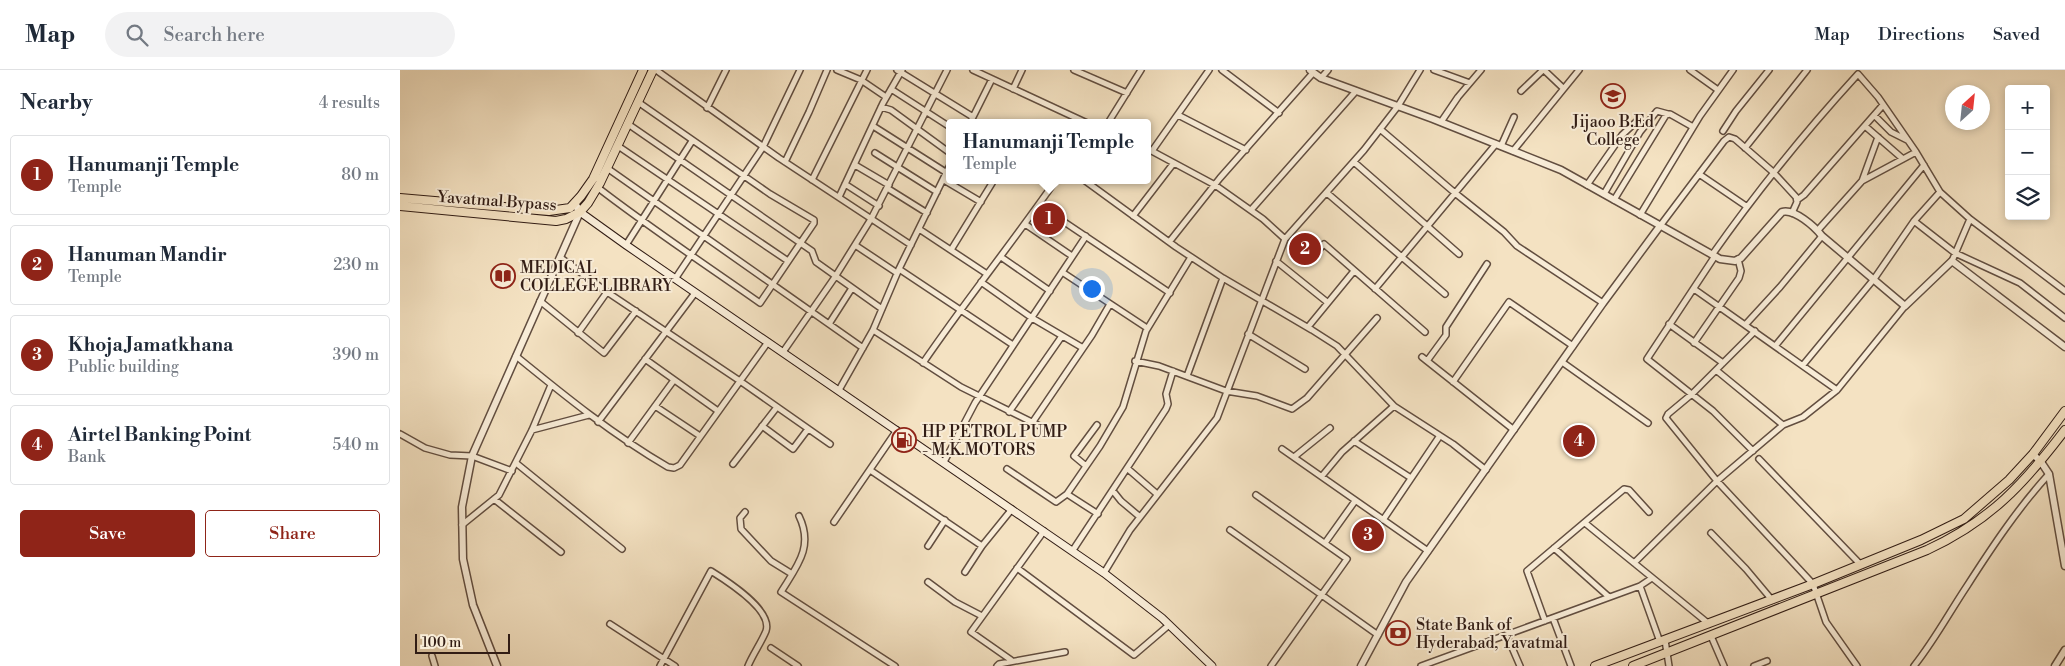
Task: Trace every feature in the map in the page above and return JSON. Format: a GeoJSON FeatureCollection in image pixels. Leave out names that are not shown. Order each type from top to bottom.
{"type":"FeatureCollection","features":[{"type":"Feature","properties":{"kind":"main road","name":"Yavatmal Bypass"},"geometry":{"type":"LineString","coordinates":[[400,198],[549,211],[563,210],[575,204],[592,179],[643,70]]}},
{"type":"Feature","properties":{"kind":"main road","name":"Yavatmal Bypass"},"geometry":{"type":"LineString","coordinates":[[400,206],[556,220],[566,219],[580,212],[607,168],[654,70]]}},
{"type":"Feature","properties":{"kind":"main road"},"geometry":{"type":"LineString","coordinates":[[575,204],[580,212],[695,293],[1073,550],[1169,625],[1212,666]]}},
{"type":"Feature","properties":{"kind":"main road"},"geometry":{"type":"LineString","coordinates":[[1595,666],[1710,624],[1861,565],[1921,540],[1964,519],[2010,480],[2033,454],[2065,411]]}},
{"type":"Feature","properties":{"kind":"main road"},"geometry":{"type":"LineString","coordinates":[[1633,666],[1927,550],[1960,534],[2005,500],[2041,462],[2065,430]]}},
{"type":"Feature","properties":{"kind":"street"},"geometry":{"type":"LineString","coordinates":[[654,70],[784,162],[911,245]]}},
{"type":"Feature","properties":{"kind":"street"},"geometry":{"type":"LineString","coordinates":[[708,108],[726,70]]}},
{"type":"Feature","properties":{"kind":"street"},"geometry":{"type":"LineString","coordinates":[[675,278],[763,147],[800,70]]}},
{"type":"Feature","properties":{"kind":"street"},"geometry":{"type":"LineString","coordinates":[[784,162],[827,70]]}},
{"type":"Feature","properties":{"kind":"street"},"geometry":{"type":"LineString","coordinates":[[838,70],[861,80],[886,97]]}},
{"type":"Feature","properties":{"kind":"street"},"geometry":{"type":"LineString","coordinates":[[812,180],[867,70]]}},
{"type":"Feature","properties":{"kind":"street"},"geometry":{"type":"LineString","coordinates":[[783,352],[835,277],[879,206],[924,111],[947,70]]}},
{"type":"Feature","properties":{"kind":"street"},"geometry":{"type":"LineString","coordinates":[[1013,89],[1022,70]]}},
{"type":"Feature","properties":{"kind":"street"},"geometry":{"type":"LineString","coordinates":[[1074,70],[1127,93]]}},
{"type":"Feature","properties":{"kind":"street"},"geometry":{"type":"LineString","coordinates":[[1111,119],[1142,70]]}},
{"type":"Feature","properties":{"kind":"street"},"geometry":{"type":"LineString","coordinates":[[1151,149],[1210,70]]}},
{"type":"Feature","properties":{"kind":"street"},"geometry":{"type":"LineString","coordinates":[[1222,70],[1278,113]]}},
{"type":"Feature","properties":{"kind":"street"},"geometry":{"type":"LineString","coordinates":[[1321,78],[1328,70]]}},
{"type":"Feature","properties":{"kind":"street"},"geometry":{"type":"LineString","coordinates":[[1104,573],[1130,530],[1217,418],[1284,238],[1354,162],[1398,106],[1420,70]]}},
{"type":"Feature","properties":{"kind":"street"},"geometry":{"type":"LineString","coordinates":[[1434,70],[1470,83]]}},
{"type":"Feature","properties":{"kind":"street"},"geometry":{"type":"LineString","coordinates":[[1442,122],[1481,70]]}},
{"type":"Feature","properties":{"kind":"street"},"geometry":{"type":"LineString","coordinates":[[1521,91],[1543,70],[1563,88]]}},
{"type":"Feature","properties":{"kind":"street"},"geometry":{"type":"LineString","coordinates":[[1513,151],[1579,70]]}},
{"type":"Feature","properties":{"kind":"street"},"geometry":{"type":"LineString","coordinates":[[1690,70],[1718,90]]}},
{"type":"Feature","properties":{"kind":"street"},"geometry":{"type":"LineString","coordinates":[[1640,215],[1693,126],[1733,70]]}},
{"type":"Feature","properties":{"kind":"street"},"geometry":{"type":"LineString","coordinates":[[1724,131],[1736,111],[1769,70]]}},
{"type":"Feature","properties":{"kind":"street"},"geometry":{"type":"LineString","coordinates":[[1745,148],[1807,70]]}},
{"type":"Feature","properties":{"kind":"street"},"geometry":{"type":"LineString","coordinates":[[838,197],[855,166],[881,107],[900,71],[934,93],[968,119]]}},
{"type":"Feature","properties":{"kind":"street"},"geometry":{"type":"LineString","coordinates":[[977,71],[1078,119]]}},
{"type":"Feature","properties":{"kind":"street"},"geometry":{"type":"LineString","coordinates":[[1170,241],[1311,71],[1321,78],[1442,122],[1561,170],[1660,226],[1727,260],[1738,259],[1746,253],[1782,212],[1788,211],[1820,233],[1905,306]]}},
{"type":"Feature","properties":{"kind":"street"},"geometry":{"type":"LineString","coordinates":[[1753,451],[1713,411],[1647,359],[1746,206],[1857,72],[1916,152],[1940,192],[1970,219],[2065,291]]}},
{"type":"Feature","properties":{"kind":"street"},"geometry":{"type":"LineString","coordinates":[[972,119],[992,79]]}},
{"type":"Feature","properties":{"kind":"street"},"geometry":{"type":"LineString","coordinates":[[890,89],[946,125]]}},
{"type":"Feature","properties":{"kind":"street"},"geometry":{"type":"LineString","coordinates":[[1252,210],[1356,91]]}},
{"type":"Feature","properties":{"kind":"street"},"geometry":{"type":"LineString","coordinates":[[597,187],[641,221],[760,303],[815,221],[692,142],[638,102]]}},
{"type":"Feature","properties":{"kind":"street"},"geometry":{"type":"LineString","coordinates":[[1792,213],[1797,200],[1804,195],[1883,105]]}},
{"type":"Feature","properties":{"kind":"street"},"geometry":{"type":"LineString","coordinates":[[881,107],[890,110],[946,150]]}},
{"type":"Feature","properties":{"kind":"street"},"geometry":{"type":"LineString","coordinates":[[1604,194],[1645,125],[1657,111],[1693,126]]}},
{"type":"Feature","properties":{"kind":"street"},"geometry":{"type":"LineString","coordinates":[[1614,200],[1668,114]]}},
{"type":"Feature","properties":{"kind":"street"},"geometry":{"type":"LineString","coordinates":[[1178,115],[1246,150]]}},
{"type":"Feature","properties":{"kind":"street"},"geometry":{"type":"LineString","coordinates":[[1874,115],[1891,132],[1908,141]]}},
{"type":"Feature","properties":{"kind":"street"},"geometry":{"type":"LineString","coordinates":[[1375,289],[1455,193],[1498,145],[1514,117]]}},
{"type":"Feature","properties":{"kind":"street"},"geometry":{"type":"LineString","coordinates":[[1587,185],[1622,135],[1637,121],[1645,125]]}},
{"type":"Feature","properties":{"kind":"street"},"geometry":{"type":"LineString","coordinates":[[628,124],[812,251],[816,262],[882,309]]}},
{"type":"Feature","properties":{"kind":"street"},"geometry":{"type":"LineString","coordinates":[[873,126],[946,172]]}},
{"type":"Feature","properties":{"kind":"street"},"geometry":{"type":"LineString","coordinates":[[1864,126],[1903,159]]}},
{"type":"Feature","properties":{"kind":"street"},"geometry":{"type":"LineString","coordinates":[[1380,129],[1504,232],[1517,246],[1603,303]]}},
{"type":"Feature","properties":{"kind":"street"},"geometry":{"type":"LineString","coordinates":[[1746,324],[1780,287],[1862,181],[1878,137]]}},
{"type":"Feature","properties":{"kind":"street"},"geometry":{"type":"LineString","coordinates":[[1361,666],[1406,582],[1603,303],[1726,138],[1736,140],[1773,172],[1797,200]]}},
{"type":"Feature","properties":{"kind":"street"},"geometry":{"type":"LineString","coordinates":[[626,245],[692,142]]}},
{"type":"Feature","properties":{"kind":"street"},"geometry":{"type":"LineString","coordinates":[[618,146],[717,215],[788,261]]}},
{"type":"Feature","properties":{"kind":"street"},"geometry":{"type":"LineString","coordinates":[[1151,151],[1215,185],[1252,210],[1284,238]]}},
{"type":"Feature","properties":{"kind":"street"},"geometry":{"type":"LineString","coordinates":[[1862,181],[1916,152]]}},
{"type":"Feature","properties":{"kind":"street"},"geometry":{"type":"LineString","coordinates":[[875,153],[938,192]]}},
{"type":"Feature","properties":{"kind":"street"},"geometry":{"type":"LineString","coordinates":[[1354,162],[1459,254]]}},
{"type":"Feature","properties":{"kind":"street"},"geometry":{"type":"LineString","coordinates":[[1133,216],[1173,164]]}},
{"type":"Feature","properties":{"kind":"street"},"geometry":{"type":"LineString","coordinates":[[1776,345],[1924,165]]}},
{"type":"Feature","properties":{"kind":"street"},"geometry":{"type":"LineString","coordinates":[[855,166],[927,213]]}},
{"type":"Feature","properties":{"kind":"street"},"geometry":{"type":"LineString","coordinates":[[607,168],[863,348]]}},
{"type":"Feature","properties":{"kind":"street"},"geometry":{"type":"LineString","coordinates":[[1699,174],[1746,206]]}},
{"type":"Feature","properties":{"kind":"street"},"geometry":{"type":"LineString","coordinates":[[839,390],[873,330],[898,271],[946,175]]}},
{"type":"Feature","properties":{"kind":"street"},"geometry":{"type":"LineString","coordinates":[[845,184],[879,206]]}},
{"type":"Feature","properties":{"kind":"street"},"geometry":{"type":"LineString","coordinates":[[951,184],[981,202]]}},
{"type":"Feature","properties":{"kind":"street"},"geometry":{"type":"LineString","coordinates":[[951,250],[992,184]]}},
{"type":"Feature","properties":{"kind":"street"},"geometry":{"type":"LineString","coordinates":[[923,362],[1053,184]]}},
{"type":"Feature","properties":{"kind":"street"},"geometry":{"type":"LineString","coordinates":[[1089,184],[1223,278],[1308,327],[1344,354],[1394,406],[1459,449],[1486,470]]}},
{"type":"Feature","properties":{"kind":"street"},"geometry":{"type":"LineString","coordinates":[[1803,365],[1874,279],[1914,221],[1940,192]]}},
{"type":"Feature","properties":{"kind":"street"},"geometry":{"type":"LineString","coordinates":[[1327,193],[1445,294]]}},
{"type":"Feature","properties":{"kind":"street"},"geometry":{"type":"LineString","coordinates":[[1038,205],[1170,293]]}},
{"type":"Feature","properties":{"kind":"street"},"geometry":{"type":"LineString","coordinates":[[498,666],[473,604],[463,560],[462,507],[472,456],[580,212]]}},
{"type":"Feature","properties":{"kind":"street"},"geometry":{"type":"LineString","coordinates":[[1634,563],[1717,481],[1783,425],[1803,417],[1837,390],[1905,306],[1952,261],[1970,219]]}},
{"type":"Feature","properties":{"kind":"street"},"geometry":{"type":"LineString","coordinates":[[1914,221],[1955,253],[2020,283],[2065,318]]}},
{"type":"Feature","properties":{"kind":"street"},"geometry":{"type":"LineString","coordinates":[[1025,224],[1072,256]]}},
{"type":"Feature","properties":{"kind":"street"},"geometry":{"type":"LineString","coordinates":[[919,229],[987,274]]}},
{"type":"Feature","properties":{"kind":"street"},"geometry":{"type":"LineString","coordinates":[[944,462],[980,397],[1086,236]]}},
{"type":"Feature","properties":{"kind":"street"},"geometry":{"type":"LineString","coordinates":[[1312,256],[1324,244],[1425,332]]}},
{"type":"Feature","properties":{"kind":"street"},"geometry":{"type":"LineString","coordinates":[[855,245],[960,309],[1013,345]]}},
{"type":"Feature","properties":{"kind":"street"},"geometry":{"type":"LineString","coordinates":[[1001,257],[1050,290]]}},
{"type":"Feature","properties":{"kind":"street"},"geometry":{"type":"LineString","coordinates":[[1007,469],[1056,502],[1067,494],[1123,407],[1133,378],[1135,361],[1147,328],[1191,257]]}},
{"type":"Feature","properties":{"kind":"street"},"geometry":{"type":"LineString","coordinates":[[560,258],[830,444]]}},
{"type":"Feature","properties":{"kind":"street"},"geometry":{"type":"LineString","coordinates":[[1694,343],[1740,275],[1738,259]]}},
{"type":"Feature","properties":{"kind":"street"},"geometry":{"type":"LineString","coordinates":[[1276,261],[1327,302]]}},
{"type":"Feature","properties":{"kind":"street"},"geometry":{"type":"LineString","coordinates":[[1952,261],[2065,346]]}},
{"type":"Feature","properties":{"kind":"street"},"geometry":{"type":"LineString","coordinates":[[1426,361],[1446,335],[1446,327],[1487,264]]}},
{"type":"Feature","properties":{"kind":"street"},"geometry":{"type":"LineString","coordinates":[[1308,327],[1354,271]]}},
{"type":"Feature","properties":{"kind":"street"},"geometry":{"type":"LineString","coordinates":[[1062,272],[1147,328]]}},
{"type":"Feature","properties":{"kind":"street"},"geometry":{"type":"LineString","coordinates":[[1187,376],[1223,278]]}},
{"type":"Feature","properties":{"kind":"street"},"geometry":{"type":"LineString","coordinates":[[981,282],[1032,318],[1083,348]]}},
{"type":"Feature","properties":{"kind":"street"},"geometry":{"type":"LineString","coordinates":[[829,324],[852,288]]}},
{"type":"Feature","properties":{"kind":"street"},"geometry":{"type":"LineString","coordinates":[[1694,289],[1776,345],[1837,390]]}},
{"type":"Feature","properties":{"kind":"street"},"geometry":{"type":"LineString","coordinates":[[578,333],[607,292]]}},
{"type":"Feature","properties":{"kind":"street"},"geometry":{"type":"LineString","coordinates":[[598,422],[695,293]]}},
{"type":"Feature","properties":{"kind":"street"},"geometry":{"type":"LineString","coordinates":[[540,301],[604,354],[636,311]]}},
{"type":"Feature","properties":{"kind":"street"},"geometry":{"type":"LineString","coordinates":[[1453,382],[1509,302],[1573,346]]}},
{"type":"Feature","properties":{"kind":"street"},"geometry":{"type":"LineString","coordinates":[[1032,423],[1083,348],[1110,304]]}},
{"type":"Feature","properties":{"kind":"street"},"geometry":{"type":"LineString","coordinates":[[1135,361],[1173,371],[1226,391],[1257,396],[1292,409],[1307,398],[1377,318]]}},
{"type":"Feature","properties":{"kind":"street"},"geometry":{"type":"LineString","coordinates":[[1669,324],[1723,363]]}},
{"type":"Feature","properties":{"kind":"street"},"geometry":{"type":"LineString","coordinates":[[873,330],[980,397],[1056,434]]}},
{"type":"Feature","properties":{"kind":"street"},"geometry":{"type":"LineString","coordinates":[[1755,331],[1666,418],[1717,481],[1813,584],[1826,622],[1856,666]]}},
{"type":"Feature","properties":{"kind":"street"},"geometry":{"type":"LineString","coordinates":[[1248,334],[1305,369]]}},
{"type":"Feature","properties":{"kind":"street"},"geometry":{"type":"LineString","coordinates":[[1009,412],[1062,336]]}},
{"type":"Feature","properties":{"kind":"street"},"geometry":{"type":"LineString","coordinates":[[516,356],[598,422],[668,468],[674,468],[680,465],[768,342]]}},
{"type":"Feature","properties":{"kind":"street"},"geometry":{"type":"LineString","coordinates":[[1422,357],[1514,430]]}},
{"type":"Feature","properties":{"kind":"street"},"geometry":{"type":"LineString","coordinates":[[645,360],[718,412]]}},
{"type":"Feature","properties":{"kind":"street"},"geometry":{"type":"LineString","coordinates":[[1562,362],[1648,423]]}},
{"type":"Feature","properties":{"kind":"street"},"geometry":{"type":"LineString","coordinates":[[1716,370],[1783,425]]}},
{"type":"Feature","properties":{"kind":"street"},"geometry":{"type":"LineString","coordinates":[[1073,550],[1166,409],[1168,404],[1166,394],[1173,371]]}},
{"type":"Feature","properties":{"kind":"street"},"geometry":{"type":"LineString","coordinates":[[628,443],[674,380]]}},
{"type":"Feature","properties":{"kind":"street"},"geometry":{"type":"LineString","coordinates":[[462,525],[499,495],[532,430],[551,385]]}},
{"type":"Feature","properties":{"kind":"street"},"geometry":{"type":"LineString","coordinates":[[655,406],[700,436]]}},
{"type":"Feature","properties":{"kind":"street"},"geometry":{"type":"LineString","coordinates":[[1322,476],[1342,452],[1394,406]]}},
{"type":"Feature","properties":{"kind":"street"},"geometry":{"type":"LineString","coordinates":[[733,464],[777,407]]}},
{"type":"Feature","properties":{"kind":"street"},"geometry":{"type":"LineString","coordinates":[[532,430],[589,415]]}},
{"type":"Feature","properties":{"kind":"street"},"geometry":{"type":"LineString","coordinates":[[1086,466],[1074,456],[1097,425]]}},
{"type":"Feature","properties":{"kind":"street"},"geometry":{"type":"LineString","coordinates":[[762,426],[793,449],[808,430]]}},
{"type":"Feature","properties":{"kind":"street"},"geometry":{"type":"LineString","coordinates":[[1294,457],[1330,428]]}},
{"type":"Feature","properties":{"kind":"street"},"geometry":{"type":"LineString","coordinates":[[834,522],[897,430]]}},
{"type":"Feature","properties":{"kind":"street"},"geometry":{"type":"LineString","coordinates":[[400,434],[425,448],[450,455],[472,456],[512,472]]}},
{"type":"Feature","properties":{"kind":"street"},"geometry":{"type":"LineString","coordinates":[[1383,520],[1440,437]]}},
{"type":"Feature","properties":{"kind":"street"},"geometry":{"type":"LineString","coordinates":[[1354,441],[1411,478]]}},
{"type":"Feature","properties":{"kind":"street"},"geometry":{"type":"LineString","coordinates":[[1282,448],[1428,551]]}},
{"type":"Feature","properties":{"kind":"street"},"geometry":{"type":"LineString","coordinates":[[2033,454],[2049,474],[2065,566]]}},
{"type":"Feature","properties":{"kind":"street"},"geometry":{"type":"LineString","coordinates":[[1759,459],[1861,565]]}},
{"type":"Feature","properties":{"kind":"street"},"geometry":{"type":"LineString","coordinates":[[516,463],[622,548]]}},
{"type":"Feature","properties":{"kind":"street"},"geometry":{"type":"LineString","coordinates":[[1128,469],[1157,494]]}},
{"type":"Feature","properties":{"kind":"street"},"geometry":{"type":"LineString","coordinates":[[870,470],[982,546]]}},
{"type":"Feature","properties":{"kind":"street"},"geometry":{"type":"LineString","coordinates":[[1914,666],[1928,650],[1968,585],[2030,495],[2049,474]]}},
{"type":"Feature","properties":{"kind":"street"},"geometry":{"type":"LineString","coordinates":[[1545,621],[1527,571],[1624,489],[1629,490],[1649,512]]}},
{"type":"Feature","properties":{"kind":"street"},"geometry":{"type":"LineString","coordinates":[[1113,490],[1121,501],[1140,517]]}},
{"type":"Feature","properties":{"kind":"street"},"geometry":{"type":"LineString","coordinates":[[1067,494],[1098,514]]}},
{"type":"Feature","properties":{"kind":"street"},"geometry":{"type":"LineString","coordinates":[[1256,495],[1347,560],[1271,666]]}},
{"type":"Feature","properties":{"kind":"street"},"geometry":{"type":"LineString","coordinates":[[494,498],[561,552]]}},
{"type":"Feature","properties":{"kind":"street"},"geometry":{"type":"LineString","coordinates":[[1325,544],[1355,501]]}},
{"type":"Feature","properties":{"kind":"street"},"geometry":{"type":"LineString","coordinates":[[965,572],[982,546],[1012,509]]}},
{"type":"Feature","properties":{"kind":"street"},"geometry":{"type":"LineString","coordinates":[[745,512],[740,518],[740,529],[771,561],[792,574]]}},
{"type":"Feature","properties":{"kind":"street"},"geometry":{"type":"LineString","coordinates":[[800,516],[804,527],[806,545],[799,563],[781,592],[895,666]]}},
{"type":"Feature","properties":{"kind":"street"},"geometry":{"type":"LineString","coordinates":[[928,546],[945,520]]}},
{"type":"Feature","properties":{"kind":"street"},"geometry":{"type":"LineString","coordinates":[[1585,523],[1710,624]]}},
{"type":"Feature","properties":{"kind":"street"},"geometry":{"type":"LineString","coordinates":[[1230,530],[1378,635]]}},
{"type":"Feature","properties":{"kind":"street"},"geometry":{"type":"LineString","coordinates":[[1012,660],[971,632],[1044,531]]}},
{"type":"Feature","properties":{"kind":"street"},"geometry":{"type":"LineString","coordinates":[[1712,533],[1772,600]]}},
{"type":"Feature","properties":{"kind":"street"},"geometry":{"type":"LineString","coordinates":[[1554,548],[1608,597]]}},
{"type":"Feature","properties":{"kind":"street"},"geometry":{"type":"LineString","coordinates":[[1017,568],[1134,655],[1169,625]]}},
{"type":"Feature","properties":{"kind":"street"},"geometry":{"type":"LineString","coordinates":[[660,666],[711,571],[735,586],[762,613],[767,622],[766,631],[748,666]]}},
{"type":"Feature","properties":{"kind":"street"},"geometry":{"type":"LineString","coordinates":[[1421,666],[1640,586],[1652,578]]}},
{"type":"Feature","properties":{"kind":"street"},"geometry":{"type":"LineString","coordinates":[[928,582],[955,602],[982,616]]}},
{"type":"Feature","properties":{"kind":"street"},"geometry":{"type":"LineString","coordinates":[[1640,586],[1663,641],[1670,665]]}},
{"type":"Feature","properties":{"kind":"street"},"geometry":{"type":"LineString","coordinates":[[1553,618],[1571,666]]}},
{"type":"Feature","properties":{"kind":"street"},"geometry":{"type":"LineString","coordinates":[[610,624],[675,666]]}},
{"type":"Feature","properties":{"kind":"street"},"geometry":{"type":"LineString","coordinates":[[1507,636],[1520,666]]}},
{"type":"Feature","properties":{"kind":"street"},"geometry":{"type":"LineString","coordinates":[[1711,636],[1724,666]]}},
{"type":"Feature","properties":{"kind":"street"},"geometry":{"type":"LineString","coordinates":[[771,648],[798,666]]}},
{"type":"Feature","properties":{"kind":"street"},"geometry":{"type":"LineString","coordinates":[[2056,666],[2065,650]]}},
{"type":"Feature","properties":{"kind":"street"},"geometry":{"type":"LineString","coordinates":[[997,666],[1012,660],[1021,661],[1065,652]]}},
{"type":"Feature","properties":{"kind":"street"},"geometry":{"type":"LineString","coordinates":[[432,656],[434,666]]}},
{"type":"Feature","properties":{"kind":"street"},"geometry":{"type":"LineString","coordinates":[[1754,666],[1767,662]]}},
{"type":"Feature","properties":{"kind":"place","name":"Jijaoo B.Ed College"},"geometry":{"type":"Point","coordinates":[1613,96]}},
{"type":"Feature","properties":{"kind":"place","name":"Hanumanji Temple"},"geometry":{"type":"Point","coordinates":[1049,219]}},
{"type":"Feature","properties":{"kind":"place","name":"Hanuman Mandir"},"geometry":{"type":"Point","coordinates":[1305,249]}},
{"type":"Feature","properties":{"kind":"place","name":"MEDICAL COLLEGE LIBRARY"},"geometry":{"type":"Point","coordinates":[503,276]}},
{"type":"Feature","properties":{"kind":"place","name":"HP PETROL PUMP - M.K.MOTORS"},"geometry":{"type":"Point","coordinates":[904,440]}},
{"type":"Feature","properties":{"kind":"place","name":"Airtel Banking Point"},"geometry":{"type":"Point","coordinates":[1579,441]}},
{"type":"Feature","properties":{"kind":"place","name":"Khoja Jamatkhana"},"geometry":{"type":"Point","coordinates":[1368,535]}},
{"type":"Feature","properties":{"kind":"place","name":"State Bank of Hyderabad, Yavatmal"},"geometry":{"type":"Point","coordinates":[1398,633]}}]}
